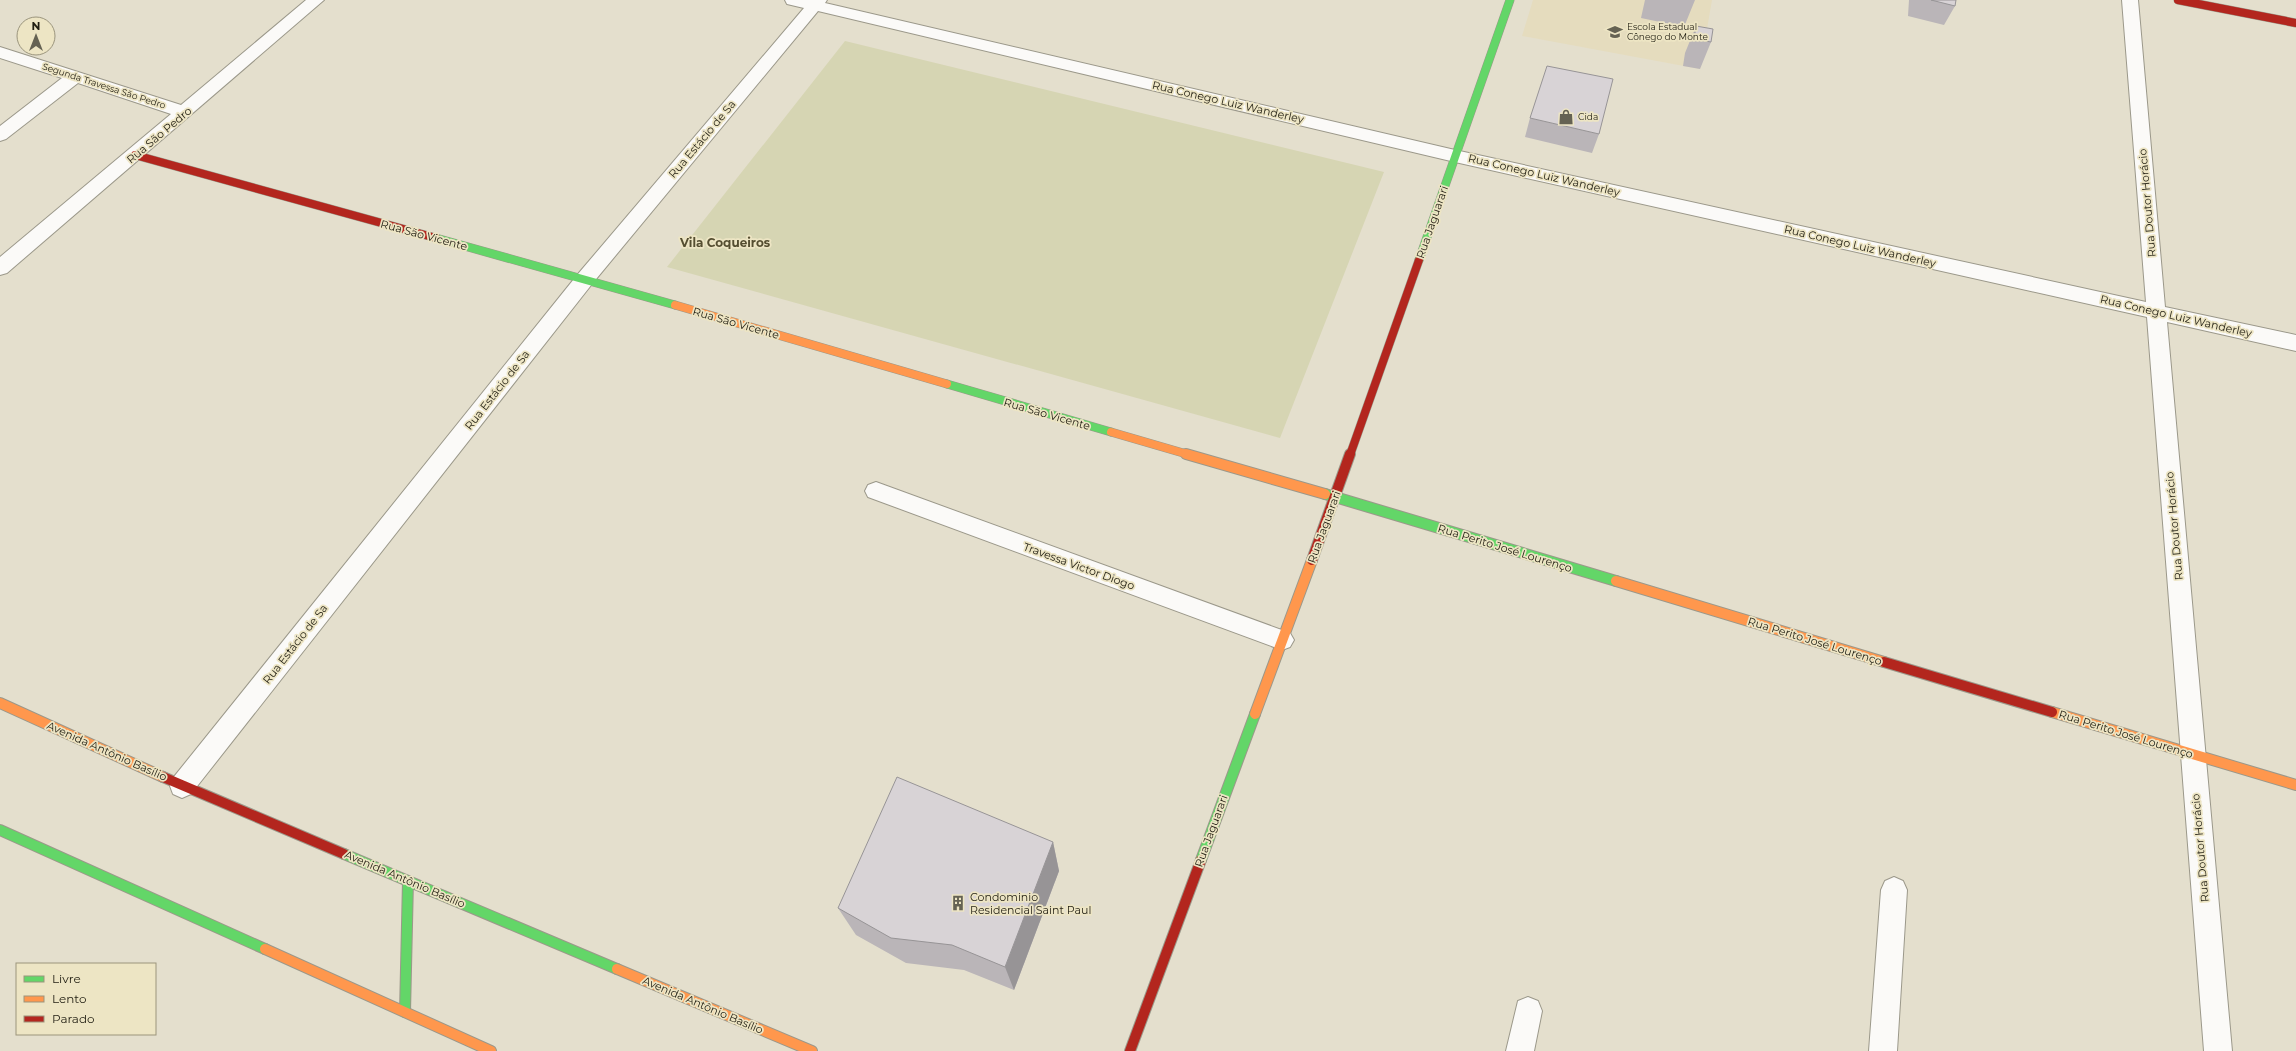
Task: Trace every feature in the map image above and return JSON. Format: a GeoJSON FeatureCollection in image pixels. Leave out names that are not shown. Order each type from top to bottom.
{"type":"FeatureCollection","features":[{"type":"Feature","properties":{"kind":"main road","name":"Rua Jaguarari"},"geometry":{"type":"LineString","coordinates":[[1130,1051],[1335,497],[1510,0]]}},
{"type":"Feature","properties":{"kind":"main road"},"geometry":{"type":"LineString","coordinates":[[2178,0],[2296,23]]}},
{"type":"Feature","properties":{"kind":"main road","name":"Rua São Vicente"},"geometry":{"type":"LineString","coordinates":[[135,155],[585,280],[1335,497]]}},
{"type":"Feature","properties":{"kind":"main road","name":"Rua Perito José Lourenço"},"geometry":{"type":"LineString","coordinates":[[1335,497],[2296,785]]}},
{"type":"Feature","properties":{"kind":"main road","name":"Avenida Antônio Basílio"},"geometry":{"type":"LineString","coordinates":[[0,703],[182,786],[812,1051]]}},
{"type":"Feature","properties":{"kind":"main road"},"geometry":{"type":"LineString","coordinates":[[0,830],[491,1051]]}},
{"type":"Feature","properties":{"kind":"main road"},"geometry":{"type":"LineString","coordinates":[[405,1012],[408,881]]}},
{"type":"Feature","properties":{"kind":"street","name":"Rua São Pedro"},"geometry":{"type":"LineString","coordinates":[[0,268],[316,0]]}},
{"type":"Feature","properties":{"kind":"street","name":"Rua Conego Luiz Wanderley"},"geometry":{"type":"LineString","coordinates":[[793,0],[817,3],[1455,156],[2296,343]]}},
{"type":"Feature","properties":{"kind":"street","name":"Rua Doutor Horácio"},"geometry":{"type":"LineString","coordinates":[[2130,0],[2218,1051]]}},
{"type":"Feature","properties":{"kind":"street","name":"Rua Estácio de Sa"},"geometry":{"type":"LineString","coordinates":[[182,786],[585,280],[817,3]]}},
{"type":"Feature","properties":{"kind":"street","name":"Segunda Travessa São Pedro"},"geometry":{"type":"LineString","coordinates":[[0,52],[185,112]]}},
{"type":"Feature","properties":{"kind":"street"},"geometry":{"type":"LineString","coordinates":[[0,135],[75,77]]}},
{"type":"Feature","properties":{"kind":"street","name":"Travessa Victor Diogo"},"geometry":{"type":"LineString","coordinates":[[876,491],[1282,640]]}},
{"type":"Feature","properties":{"kind":"street"},"geometry":{"type":"LineString","coordinates":[[1883,1051],[1894,890]]}},
{"type":"Feature","properties":{"kind":"street"},"geometry":{"type":"LineString","coordinates":[[1520,1051],[1528,1011]]}},
{"type":"Feature","properties":{"kind":"shaded area","name":"Escola Estadual Cônego do Monte"},"geometry":{"type":"Polygon","coordinates":[[[1533,0],[1712,0],[1700,69],[1522,36],[1533,0]]]}},
{"type":"Feature","properties":{"kind":"green space"},"geometry":{"type":"Polygon","coordinates":[[[845,41],[1384,172],[1280,438],[667,267],[845,41]]]}},
{"type":"Feature","properties":{"kind":"building"},"geometry":{"type":"Polygon","coordinates":[[[1931,0],[1956,0],[1955,6],[1931,0]]]}},
{"type":"Feature","properties":{"kind":"building"},"geometry":{"type":"Polygon","coordinates":[[[1696,26],[1713,29],[1711,42],[1694,39],[1696,26]]]}},
{"type":"Feature","properties":{"kind":"building","name":"Cida"},"geometry":{"type":"Polygon","coordinates":[[[1547,66],[1613,79],[1599,134],[1530,118],[1547,66]]]}},
{"type":"Feature","properties":{"kind":"building","name":"Condominio Residencial Saint Paul"},"geometry":{"type":"Polygon","coordinates":[[[897,777],[1053,842],[1005,967],[952,945],[891,938],[838,908],[897,777]]]}},
{"type":"Feature","properties":{"kind":"traffic: fast"},"geometry":{"type":"LineString","coordinates":[[1419,260],[1510,0]]}},
{"type":"Feature","properties":{"kind":"traffic: fast"},"geometry":{"type":"LineString","coordinates":[[436,238],[675,305]]}},
{"type":"Feature","properties":{"kind":"traffic: fast"},"geometry":{"type":"LineString","coordinates":[[947,384],[1111,432]]}},
{"type":"Feature","properties":{"kind":"traffic: fast"},"geometry":{"type":"LineString","coordinates":[[1325,494],[1616,581]]}},
{"type":"Feature","properties":{"kind":"traffic: fast"},"geometry":{"type":"LineString","coordinates":[[1201,860],[1255,714]]}},
{"type":"Feature","properties":{"kind":"traffic: fast"},"geometry":{"type":"LineString","coordinates":[[0,830],[265,949]]}},
{"type":"Feature","properties":{"kind":"traffic: fast"},"geometry":{"type":"LineString","coordinates":[[344,854],[617,969]]}},
{"type":"Feature","properties":{"kind":"traffic: fast"},"geometry":{"type":"LineString","coordinates":[[405,1012],[408,881]]}},
{"type":"Feature","properties":{"kind":"traffic: slow"},"geometry":{"type":"LineString","coordinates":[[675,305],[947,384]]}},
{"type":"Feature","properties":{"kind":"traffic: slow"},"geometry":{"type":"LineString","coordinates":[[1111,432],[1325,494]]}},
{"type":"Feature","properties":{"kind":"traffic: slow"},"geometry":{"type":"LineString","coordinates":[[1255,714],[1312,560]]}},
{"type":"Feature","properties":{"kind":"traffic: slow"},"geometry":{"type":"LineString","coordinates":[[1616,581],[1884,662]]}},
{"type":"Feature","properties":{"kind":"traffic: slow"},"geometry":{"type":"LineString","coordinates":[[0,703],[163,777]]}},
{"type":"Feature","properties":{"kind":"traffic: slow"},"geometry":{"type":"LineString","coordinates":[[2052,712],[2296,785]]}},
{"type":"Feature","properties":{"kind":"traffic: slow"},"geometry":{"type":"LineString","coordinates":[[265,949],[491,1051]]}},
{"type":"Feature","properties":{"kind":"traffic: slow"},"geometry":{"type":"LineString","coordinates":[[617,969],[812,1051]]}},
{"type":"Feature","properties":{"kind":"traffic: jam"},"geometry":{"type":"LineString","coordinates":[[2178,0],[2296,23]]}},
{"type":"Feature","properties":{"kind":"traffic: jam"},"geometry":{"type":"LineString","coordinates":[[135,155],[436,238]]}},
{"type":"Feature","properties":{"kind":"traffic: jam"},"geometry":{"type":"LineString","coordinates":[[1312,560],[1419,260]]}},
{"type":"Feature","properties":{"kind":"traffic: jam"},"geometry":{"type":"LineString","coordinates":[[1884,662],[2052,712]]}},
{"type":"Feature","properties":{"kind":"traffic: jam"},"geometry":{"type":"LineString","coordinates":[[163,777],[344,854]]}},
{"type":"Feature","properties":{"kind":"traffic: jam"},"geometry":{"type":"LineString","coordinates":[[1130,1051],[1201,860]]}},
{"type":"Feature","properties":{"kind":"place","name":"Escola Estadual Cônego do Monte"},"geometry":{"type":"Point","coordinates":[1615,32]}},
{"type":"Feature","properties":{"kind":"place","name":"Cida"},"geometry":{"type":"Point","coordinates":[1566,117]}},
{"type":"Feature","properties":{"kind":"place","name":"Condominio Residencial Saint Paul"},"geometry":{"type":"Point","coordinates":[958,903]}},
{"type":"Feature","properties":{"kind":"district","name":"Vila Coqueiros"},"geometry":{"type":"Point","coordinates":[725,243]}}]}
